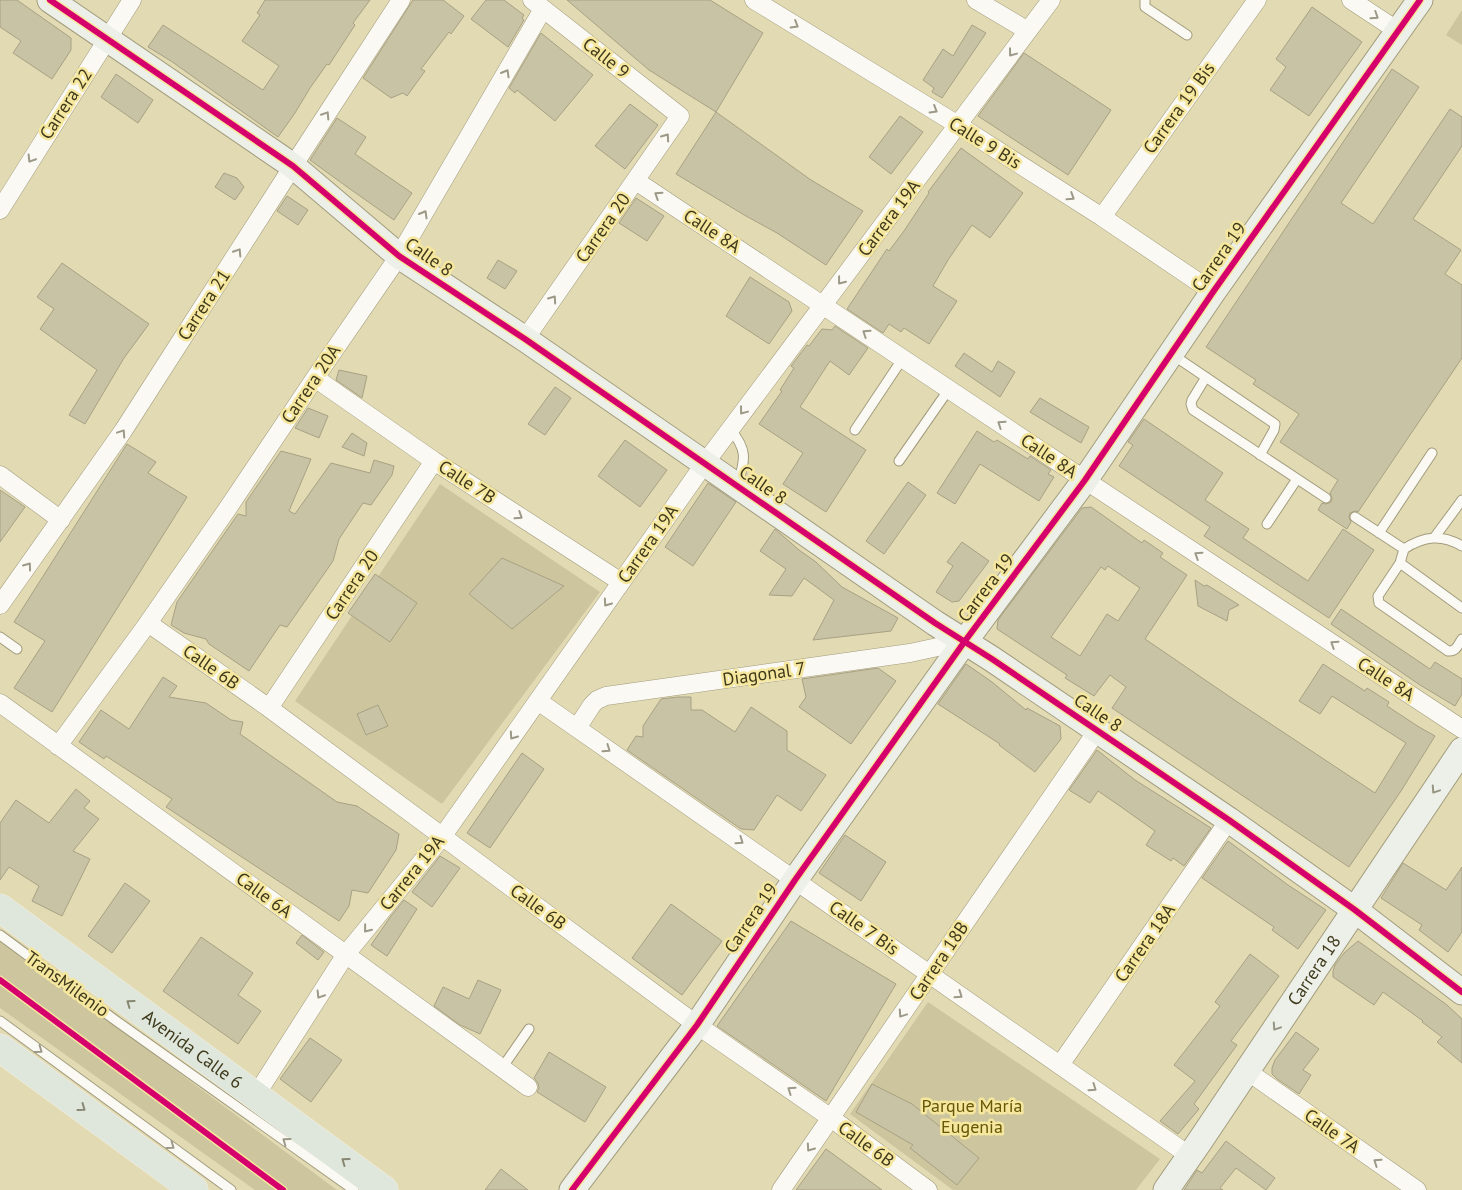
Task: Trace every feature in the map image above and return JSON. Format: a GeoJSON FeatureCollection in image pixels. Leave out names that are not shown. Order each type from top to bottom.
{"type":"FeatureCollection","features":[{"type":"Feature","properties":{"kind":"main road","name":"Avenida Calle 6"},"geometry":{"type":"LineString","coordinates":[[0,908],[384,1190]]}},
{"type":"Feature","properties":{"kind":"main road"},"geometry":{"type":"LineString","coordinates":[[1,1051],[187,1188]]}},
{"type":"Feature","properties":{"kind":"street","name":"Calle 8"},"geometry":{"type":"LineString","coordinates":[[50,0],[293,166],[399,256],[525,339],[934,623],[965,641],[1229,820],[1355,910],[1462,992]]}},
{"type":"Feature","properties":{"kind":"street","name":"Carrera 22"},"geometry":{"type":"LineString","coordinates":[[0,210],[132,0]]}},
{"type":"Feature","properties":{"kind":"street","name":"Carrera 21"},"geometry":{"type":"LineString","coordinates":[[0,605],[123,431],[401,0]]}},
{"type":"Feature","properties":{"kind":"street","name":"Calle 9 Bis"},"geometry":{"type":"LineString","coordinates":[[754,0],[1102,216],[1213,292]]}},
{"type":"Feature","properties":{"kind":"street"},"geometry":{"type":"LineString","coordinates":[[976,0],[1028,31]]}},
{"type":"Feature","properties":{"kind":"street","name":"Carrera 19A"},"geometry":{"type":"LineString","coordinates":[[256,1095],[346,954],[442,837],[705,463],[1051,0]]}},
{"type":"Feature","properties":{"kind":"street","name":"Carrera 19 Bis"},"geometry":{"type":"LineString","coordinates":[[1102,216],[1257,0]]}},
{"type":"Feature","properties":{"kind":"street"},"geometry":{"type":"LineString","coordinates":[[1351,0],[1398,31]]}},
{"type":"Feature","properties":{"kind":"street","name":"Carrera 19"},"geometry":{"type":"LineString","coordinates":[[572,1190],[697,1026],[795,880],[965,641],[1085,480],[1213,292],[1420,0]]}},
{"type":"Feature","properties":{"kind":"street","name":"Calle 9"},"geometry":{"type":"LineString","coordinates":[[538,5],[680,116]]}},
{"type":"Feature","properties":{"kind":"street","name":"Carrera 20A"},"geometry":{"type":"LineString","coordinates":[[58,746],[148,623],[399,256],[538,5]]}},
{"type":"Feature","properties":{"kind":"street","name":"Carrera 20"},"geometry":{"type":"LineString","coordinates":[[525,339],[680,116]]}},
{"type":"Feature","properties":{"kind":"street","name":"Calle 8A"},"geometry":{"type":"LineString","coordinates":[[636,181],[1462,729]]}},
{"type":"Feature","properties":{"kind":"street","name":"Calle 7B"},"geometry":{"type":"LineString","coordinates":[[315,378],[434,461],[621,582]]}},
{"type":"Feature","properties":{"kind":"street","name":"Carrera 20"},"geometry":{"type":"LineString","coordinates":[[269,708],[434,461]]}},
{"type":"Feature","properties":{"kind":"street"},"geometry":{"type":"LineString","coordinates":[[0,475],[61,520]]}},
{"type":"Feature","properties":{"kind":"street","name":"Calle 6B"},"geometry":{"type":"LineString","coordinates":[[148,623],[269,708],[697,1026],[831,1118],[928,1190]]}},
{"type":"Feature","properties":{"kind":"street","name":"Diagonal 7"},"geometry":{"type":"LineString","coordinates":[[577,728],[592,705],[606,696],[910,653],[965,641]]}},
{"type":"Feature","properties":{"kind":"street","name":"Calle 7 Bis"},"geometry":{"type":"LineString","coordinates":[[538,701],[1190,1156]]}},
{"type":"Feature","properties":{"kind":"street","name":"Calle 6A"},"geometry":{"type":"LineString","coordinates":[[0,703],[528,1087]]}},
{"type":"Feature","properties":{"kind":"street","name":"Carrera 18B"},"geometry":{"type":"LineString","coordinates":[[781,1190],[1097,731]]}},
{"type":"Feature","properties":{"kind":"street","name":"Carrera 18"},"geometry":{"type":"LineString","coordinates":[[1166,1190],[1462,750]]}},
{"type":"Feature","properties":{"kind":"street","name":"Carrera 18A"},"geometry":{"type":"LineString","coordinates":[[1060,1065],[1229,820]]}},
{"type":"Feature","properties":{"kind":"street","name":"Calle 7A"},"geometry":{"type":"LineString","coordinates":[[1247,1071],[1417,1190]]}},
{"type":"Feature","properties":{"kind":"lane"},"geometry":{"type":"LineString","coordinates":[[1145,0],[1145,7],[1187,35]]}},
{"type":"Feature","properties":{"kind":"lane"},"geometry":{"type":"LineString","coordinates":[[1171,354],[1275,424],[1274,430],[1260,455]]}},
{"type":"Feature","properties":{"kind":"lane"},"geometry":{"type":"LineString","coordinates":[[855,430],[903,358]]}},
{"type":"Feature","properties":{"kind":"lane"},"geometry":{"type":"LineString","coordinates":[[1206,377],[1192,400],[1193,410],[1326,498]]}},
{"type":"Feature","properties":{"kind":"lane"},"geometry":{"type":"LineString","coordinates":[[899,461],[949,389]]}},
{"type":"Feature","properties":{"kind":"lane"},"geometry":{"type":"LineString","coordinates":[[730,429],[738,438],[743,449],[743,466],[738,486]]}},
{"type":"Feature","properties":{"kind":"lane"},"geometry":{"type":"LineString","coordinates":[[1379,533],[1432,453]]}},
{"type":"Feature","properties":{"kind":"lane"},"geometry":{"type":"LineString","coordinates":[[1267,524],[1297,479]]}},
{"type":"Feature","properties":{"kind":"lane"},"geometry":{"type":"LineString","coordinates":[[1434,538],[1462,500]]}},
{"type":"Feature","properties":{"kind":"lane"},"geometry":{"type":"LineString","coordinates":[[1355,517],[1404,549]]}},
{"type":"Feature","properties":{"kind":"lane"},"geometry":{"type":"LineString","coordinates":[[1462,546],[1445,539],[1434,538],[1414,542],[1404,549],[1400,563],[1378,596],[1379,603],[1448,651],[1456,650],[1462,639]]}},
{"type":"Feature","properties":{"kind":"lane"},"geometry":{"type":"LineString","coordinates":[[1400,563],[1462,608]]}},
{"type":"Feature","properties":{"kind":"lane"},"geometry":{"type":"LineString","coordinates":[[0,637],[17,649]]}},
{"type":"Feature","properties":{"kind":"lane","name":"TransMilenio"},"geometry":{"type":"LineString","coordinates":[[0,935],[115,1020],[354,1190]]}},
{"type":"Feature","properties":{"kind":"lane"},"geometry":{"type":"LineString","coordinates":[[0,1021],[231,1190]]}},
{"type":"Feature","properties":{"kind":"lane"},"geometry":{"type":"LineString","coordinates":[[502,1068],[529,1029]]}},
{"type":"Feature","properties":{"kind":"green space"},"geometry":{"type":"Polygon","coordinates":[[[1462,10],[1462,45],[1446,35],[1462,10]]]}},
{"type":"Feature","properties":{"kind":"green space"},"geometry":{"type":"Polygon","coordinates":[[[440,484],[600,592],[442,804],[295,701],[440,484]]]}},
{"type":"Feature","properties":{"kind":"green space"},"geometry":{"type":"Polygon","coordinates":[[[0,940],[337,1190],[255,1190],[0,1008],[0,940]]]}},
{"type":"Feature","properties":{"kind":"green space","name":"Parque María Eugenia"},"geometry":{"type":"Polygon","coordinates":[[[928,1002],[1160,1159],[1136,1190],[953,1190],[850,1114],[928,1002]]]}},
{"type":"Feature","properties":{"kind":"building"},"geometry":{"type":"Polygon","coordinates":[[[0,0],[17,0],[71,38],[71,50],[52,79],[13,53],[21,41],[0,27],[0,0]]]}},
{"type":"Feature","properties":{"kind":"building"},"geometry":{"type":"Polygon","coordinates":[[[265,0],[370,0],[353,23],[355,25],[329,65],[327,64],[310,88],[278,137],[171,61],[148,47],[163,25],[263,90],[279,66],[242,41],[260,15],[257,13],[265,0]]]}},
{"type":"Feature","properties":{"kind":"building"},"geometry":{"type":"Polygon","coordinates":[[[413,0],[443,0],[464,16],[451,34],[449,32],[421,69],[425,71],[407,96],[403,93],[391,98],[363,78],[413,0]]]}},
{"type":"Feature","properties":{"kind":"building"},"geometry":{"type":"Polygon","coordinates":[[[486,0],[504,0],[524,15],[522,18],[524,20],[508,47],[471,19],[486,0]]]}},
{"type":"Feature","properties":{"kind":"building"},"geometry":{"type":"Polygon","coordinates":[[[567,0],[710,0],[763,33],[716,112],[649,70],[567,0]]]}},
{"type":"Feature","properties":{"kind":"building"},"geometry":{"type":"Polygon","coordinates":[[[1312,7],[1362,42],[1309,116],[1270,90],[1286,67],[1276,59],[1312,7]]]}},
{"type":"Feature","properties":{"kind":"building"},"geometry":{"type":"Polygon","coordinates":[[[972,25],[986,33],[942,98],[932,92],[934,88],[923,80],[943,49],[953,56],[972,25]]]}},
{"type":"Feature","properties":{"kind":"building"},"geometry":{"type":"Polygon","coordinates":[[[541,33],[593,75],[555,121],[517,90],[515,93],[509,88],[541,33]]]}},
{"type":"Feature","properties":{"kind":"building"},"geometry":{"type":"Polygon","coordinates":[[[1024,53],[1111,110],[1068,175],[978,116],[1024,53]]]}},
{"type":"Feature","properties":{"kind":"building"},"geometry":{"type":"Polygon","coordinates":[[[1392,69],[1419,87],[1341,203],[1373,224],[1450,109],[1462,117],[1462,146],[1413,219],[1461,250],[1445,274],[1462,285],[1462,358],[1358,512],[1350,513],[1351,522],[1347,529],[1318,510],[1322,503],[1331,502],[1330,493],[1338,480],[1280,442],[1299,414],[1253,384],[1256,380],[1206,347],[1392,69]]]}},
{"type":"Feature","properties":{"kind":"building"},"geometry":{"type":"Polygon","coordinates":[[[116,74],[153,100],[138,123],[101,97],[116,74]]]}},
{"type":"Feature","properties":{"kind":"building"},"geometry":{"type":"Polygon","coordinates":[[[630,104],[658,125],[625,169],[595,146],[630,104]]]}},
{"type":"Feature","properties":{"kind":"building"},"geometry":{"type":"Polygon","coordinates":[[[716,112],[811,180],[863,211],[826,265],[777,233],[676,174],[716,112]]]}},
{"type":"Feature","properties":{"kind":"building"},"geometry":{"type":"Polygon","coordinates":[[[900,116],[923,132],[891,174],[869,157],[900,116]]]}},
{"type":"Feature","properties":{"kind":"building"},"geometry":{"type":"Polygon","coordinates":[[[337,118],[366,137],[355,154],[412,193],[394,220],[310,160],[337,118]]]}},
{"type":"Feature","properties":{"kind":"building"},"geometry":{"type":"Polygon","coordinates":[[[961,148],[1023,193],[990,238],[972,225],[948,260],[933,286],[957,301],[929,344],[904,328],[901,332],[889,324],[883,333],[847,309],[887,249],[889,251],[904,231],[928,192],[961,148]]]}},
{"type":"Feature","properties":{"kind":"building"},"geometry":{"type":"Polygon","coordinates":[[[224,173],[237,178],[244,187],[235,200],[215,187],[224,173]]]}},
{"type":"Feature","properties":{"kind":"building"},"geometry":{"type":"Polygon","coordinates":[[[287,196],[308,210],[298,225],[277,211],[287,196]]]}},
{"type":"Feature","properties":{"kind":"building"},"geometry":{"type":"Polygon","coordinates":[[[636,198],[664,216],[647,241],[619,223],[636,198]]]}},
{"type":"Feature","properties":{"kind":"building"},"geometry":{"type":"Polygon","coordinates":[[[498,260],[517,271],[505,289],[487,278],[498,260]]]}},
{"type":"Feature","properties":{"kind":"building"},"geometry":{"type":"Polygon","coordinates":[[[62,263],[149,324],[124,358],[85,424],[69,415],[97,370],[40,329],[54,309],[37,297],[62,263]]]}},
{"type":"Feature","properties":{"kind":"building"},"geometry":{"type":"Polygon","coordinates":[[[750,277],[789,302],[792,311],[769,344],[726,316],[750,277]]]}},
{"type":"Feature","properties":{"kind":"building"},"geometry":{"type":"Polygon","coordinates":[[[835,326],[868,348],[849,375],[830,361],[800,407],[866,450],[826,512],[783,484],[803,453],[759,424],[782,391],[780,390],[794,368],[791,366],[807,345],[809,346],[822,329],[832,330],[835,326]]]}},
{"type":"Feature","properties":{"kind":"building"},"geometry":{"type":"Polygon","coordinates":[[[964,353],[992,372],[998,361],[1015,372],[1000,397],[955,366],[964,353]]]}},
{"type":"Feature","properties":{"kind":"building"},"geometry":{"type":"Polygon","coordinates":[[[339,370],[367,376],[362,398],[336,380],[339,370]]]}},
{"type":"Feature","properties":{"kind":"building"},"geometry":{"type":"Polygon","coordinates":[[[555,387],[571,398],[545,435],[528,424],[555,387]]]}},
{"type":"Feature","properties":{"kind":"building"},"geometry":{"type":"Polygon","coordinates":[[[1040,398],[1089,427],[1081,443],[1030,412],[1040,398]]]}},
{"type":"Feature","properties":{"kind":"building"},"geometry":{"type":"Polygon","coordinates":[[[308,408],[328,416],[319,438],[295,428],[308,408]]]}},
{"type":"Feature","properties":{"kind":"building"},"geometry":{"type":"Polygon","coordinates":[[[1144,419],[1223,473],[1205,500],[1249,529],[1243,538],[1308,581],[1343,529],[1374,550],[1329,618],[1204,536],[1210,527],[1119,466],[1133,445],[1128,442],[1144,419]]]}},
{"type":"Feature","properties":{"kind":"building"},"geometry":{"type":"Polygon","coordinates":[[[977,431],[994,442],[997,440],[1028,459],[1030,456],[1051,470],[1048,474],[1054,477],[1039,501],[980,464],[955,504],[937,493],[977,431]]]}},
{"type":"Feature","properties":{"kind":"building"},"geometry":{"type":"Polygon","coordinates":[[[352,433],[367,443],[364,456],[342,447],[352,433]]]}},
{"type":"Feature","properties":{"kind":"building"},"geometry":{"type":"Polygon","coordinates":[[[625,440],[667,470],[640,507],[598,476],[625,440]]]}},
{"type":"Feature","properties":{"kind":"building"},"geometry":{"type":"Polygon","coordinates":[[[127,444],[156,462],[148,473],[187,497],[52,712],[14,688],[45,641],[14,622],[127,444]]]}},
{"type":"Feature","properties":{"kind":"building"},"geometry":{"type":"Polygon","coordinates":[[[281,451],[311,459],[289,511],[295,514],[331,463],[370,473],[374,460],[394,466],[392,475],[371,505],[363,503],[339,539],[333,561],[287,627],[280,625],[249,671],[209,644],[206,639],[184,633],[171,625],[177,602],[238,514],[246,516],[246,502],[281,451]]]}},
{"type":"Feature","properties":{"kind":"building"},"geometry":{"type":"Polygon","coordinates":[[[908,482],[926,495],[884,554],[866,541],[908,482]]]}},
{"type":"Feature","properties":{"kind":"building"},"geometry":{"type":"Polygon","coordinates":[[[708,483],[736,502],[693,566],[665,547],[708,483]]]}},
{"type":"Feature","properties":{"kind":"building"},"geometry":{"type":"Polygon","coordinates":[[[0,490],[25,507],[0,542],[0,490]]]}},
{"type":"Feature","properties":{"kind":"building"},"geometry":{"type":"Polygon","coordinates":[[[1091,507],[1142,543],[1144,540],[1163,553],[1160,557],[1187,575],[1145,639],[1375,793],[1406,743],[1332,696],[1320,714],[1299,701],[1323,664],[1365,691],[1367,688],[1389,702],[1387,706],[1435,736],[1401,791],[1349,867],[1112,708],[1126,687],[1110,675],[1094,696],[1065,678],[1067,675],[997,629],[998,620],[1082,508],[1091,507]],[[1108,566],[1105,570],[1101,567],[1051,637],[1080,656],[1107,614],[1118,621],[1140,588],[1108,566]]]}},
{"type":"Feature","properties":{"kind":"building"},"geometry":{"type":"Polygon","coordinates":[[[775,529],[816,562],[842,587],[898,618],[891,631],[813,640],[834,600],[804,578],[792,596],[769,595],[786,569],[760,551],[775,529]]]}},
{"type":"Feature","properties":{"kind":"building"},"geometry":{"type":"Polygon","coordinates":[[[962,542],[989,561],[959,601],[952,602],[936,592],[953,566],[947,562],[962,542]]]}},
{"type":"Feature","properties":{"kind":"building"},"geometry":{"type":"Polygon","coordinates":[[[502,558],[564,586],[512,629],[469,594],[502,558]]]}},
{"type":"Feature","properties":{"kind":"building"},"geometry":{"type":"Polygon","coordinates":[[[375,574],[417,603],[390,642],[348,613],[375,574]]]}},
{"type":"Feature","properties":{"kind":"building"},"geometry":{"type":"Polygon","coordinates":[[[1195,580],[1204,586],[1207,585],[1239,605],[1229,610],[1227,621],[1198,606],[1195,580]]]}},
{"type":"Feature","properties":{"kind":"building"},"geometry":{"type":"Polygon","coordinates":[[[1341,609],[1430,669],[1435,662],[1462,679],[1462,694],[1455,706],[1420,685],[1331,624],[1341,609]]]}},
{"type":"Feature","properties":{"kind":"building"},"geometry":{"type":"Polygon","coordinates":[[[966,664],[992,682],[1026,710],[1027,708],[1060,726],[1061,739],[1035,772],[1000,744],[938,704],[966,664]]]}},
{"type":"Feature","properties":{"kind":"building"},"geometry":{"type":"Polygon","coordinates":[[[878,668],[896,681],[851,744],[799,707],[806,697],[802,679],[878,668]]]}},
{"type":"Feature","properties":{"kind":"building"},"geometry":{"type":"Polygon","coordinates":[[[163,677],[177,686],[169,697],[206,703],[231,720],[243,722],[240,734],[337,802],[357,806],[399,834],[396,850],[368,893],[352,890],[349,906],[339,921],[166,807],[172,799],[106,756],[104,759],[79,742],[101,710],[129,729],[163,677]]]}},
{"type":"Feature","properties":{"kind":"building"},"geometry":{"type":"Polygon","coordinates":[[[691,697],[691,710],[702,710],[735,732],[751,707],[787,731],[787,750],[826,775],[801,811],[777,795],[754,830],[741,829],[627,750],[636,736],[643,737],[643,726],[661,699],[691,697]]]}},
{"type":"Feature","properties":{"kind":"building"},"geometry":{"type":"Polygon","coordinates":[[[378,705],[388,726],[366,735],[357,714],[378,705]]]}},
{"type":"Feature","properties":{"kind":"building"},"geometry":{"type":"Polygon","coordinates":[[[1097,750],[1135,780],[1211,828],[1184,866],[1173,858],[1171,861],[1146,845],[1155,831],[1098,791],[1090,803],[1069,790],[1097,750]]]}},
{"type":"Feature","properties":{"kind":"building"},"geometry":{"type":"Polygon","coordinates":[[[522,753],[544,769],[490,848],[467,833],[522,753]]]}},
{"type":"Feature","properties":{"kind":"building"},"geometry":{"type":"Polygon","coordinates":[[[76,789],[90,801],[84,808],[99,819],[73,851],[90,859],[62,916],[32,901],[39,886],[9,867],[0,880],[0,823],[16,800],[49,823],[76,789]]]}},
{"type":"Feature","properties":{"kind":"building"},"geometry":{"type":"Polygon","coordinates":[[[845,835],[886,862],[861,901],[819,873],[845,835]]]}},
{"type":"Feature","properties":{"kind":"building"},"geometry":{"type":"Polygon","coordinates":[[[1228,841],[1326,910],[1298,949],[1272,930],[1274,927],[1202,878],[1228,841]]]}},
{"type":"Feature","properties":{"kind":"building"},"geometry":{"type":"Polygon","coordinates":[[[440,856],[460,868],[432,907],[412,892],[440,856]]]}},
{"type":"Feature","properties":{"kind":"building"},"geometry":{"type":"Polygon","coordinates":[[[1403,863],[1446,890],[1462,867],[1462,932],[1448,952],[1419,930],[1422,925],[1381,898],[1403,863]]]}},
{"type":"Feature","properties":{"kind":"building"},"geometry":{"type":"Polygon","coordinates":[[[125,883],[150,901],[112,953],[88,936],[125,883]]]}},
{"type":"Feature","properties":{"kind":"building"},"geometry":{"type":"Polygon","coordinates":[[[404,900],[417,909],[387,956],[371,945],[404,900]]]}},
{"type":"Feature","properties":{"kind":"building"},"geometry":{"type":"Polygon","coordinates":[[[671,904],[722,941],[682,995],[632,958],[671,904]]]}},
{"type":"Feature","properties":{"kind":"building"},"geometry":{"type":"Polygon","coordinates":[[[791,921],[896,984],[826,1101],[717,1026],[791,921]]]}},
{"type":"Feature","properties":{"kind":"building"},"geometry":{"type":"Polygon","coordinates":[[[302,935],[324,952],[318,960],[296,943],[302,935]]]}},
{"type":"Feature","properties":{"kind":"building"},"geometry":{"type":"Polygon","coordinates":[[[201,937],[253,973],[238,995],[261,1011],[238,1044],[163,991],[201,937]]]}},
{"type":"Feature","properties":{"kind":"building"},"geometry":{"type":"Polygon","coordinates":[[[1358,941],[1447,1005],[1462,1019],[1462,1063],[1437,1042],[1442,1037],[1383,992],[1374,1005],[1333,977],[1335,965],[1344,953],[1358,941]]]}},
{"type":"Feature","properties":{"kind":"building"},"geometry":{"type":"Polygon","coordinates":[[[1250,954],[1279,976],[1231,1041],[1237,1045],[1194,1104],[1199,1109],[1178,1134],[1160,1121],[1195,1081],[1174,1065],[1220,1006],[1215,1002],[1250,954]]]}},
{"type":"Feature","properties":{"kind":"building"},"geometry":{"type":"Polygon","coordinates":[[[478,980],[501,990],[480,1034],[460,1025],[434,1006],[443,987],[469,999],[478,980]]]}},
{"type":"Feature","properties":{"kind":"building"},"geometry":{"type":"Polygon","coordinates":[[[1296,1032],[1319,1049],[1303,1070],[1311,1075],[1299,1094],[1272,1074],[1275,1060],[1296,1032]]]}},
{"type":"Feature","properties":{"kind":"building"},"geometry":{"type":"Polygon","coordinates":[[[310,1038],[342,1060],[311,1102],[280,1079],[310,1038]]]}},
{"type":"Feature","properties":{"kind":"building"},"geometry":{"type":"Polygon","coordinates":[[[549,1052],[606,1087],[585,1122],[537,1092],[539,1088],[538,1083],[534,1078],[549,1052]]]}},
{"type":"Feature","properties":{"kind":"building"},"geometry":{"type":"Polygon","coordinates":[[[872,1084],[912,1104],[979,1158],[957,1185],[910,1148],[913,1145],[856,1112],[872,1084]]]}},
{"type":"Feature","properties":{"kind":"building"},"geometry":{"type":"Polygon","coordinates":[[[1226,1141],[1275,1178],[1266,1190],[1236,1168],[1220,1188],[1223,1190],[1184,1190],[1197,1170],[1202,1173],[1226,1141]]]}},
{"type":"Feature","properties":{"kind":"building"},"geometry":{"type":"Polygon","coordinates":[[[826,1149],[882,1190],[796,1190],[826,1149]]]}},
{"type":"Feature","properties":{"kind":"building"},"geometry":{"type":"Polygon","coordinates":[[[501,1169],[528,1190],[485,1190],[501,1169]]]}},
{"type":"Feature","properties":{"kind":"cycle path"},"geometry":{"type":"LineString","coordinates":[[50,0],[293,166],[399,256],[525,339],[935,623],[992,659],[1229,820],[1355,910],[1462,992]]}},
{"type":"Feature","properties":{"kind":"cycle path"},"geometry":{"type":"LineString","coordinates":[[572,1190],[697,1025],[795,880],[965,641],[1085,480],[1213,292],[1420,0]]}},
{"type":"Feature","properties":{"kind":"cycle path"},"geometry":{"type":"LineString","coordinates":[[0,980],[283,1190]]}}]}
